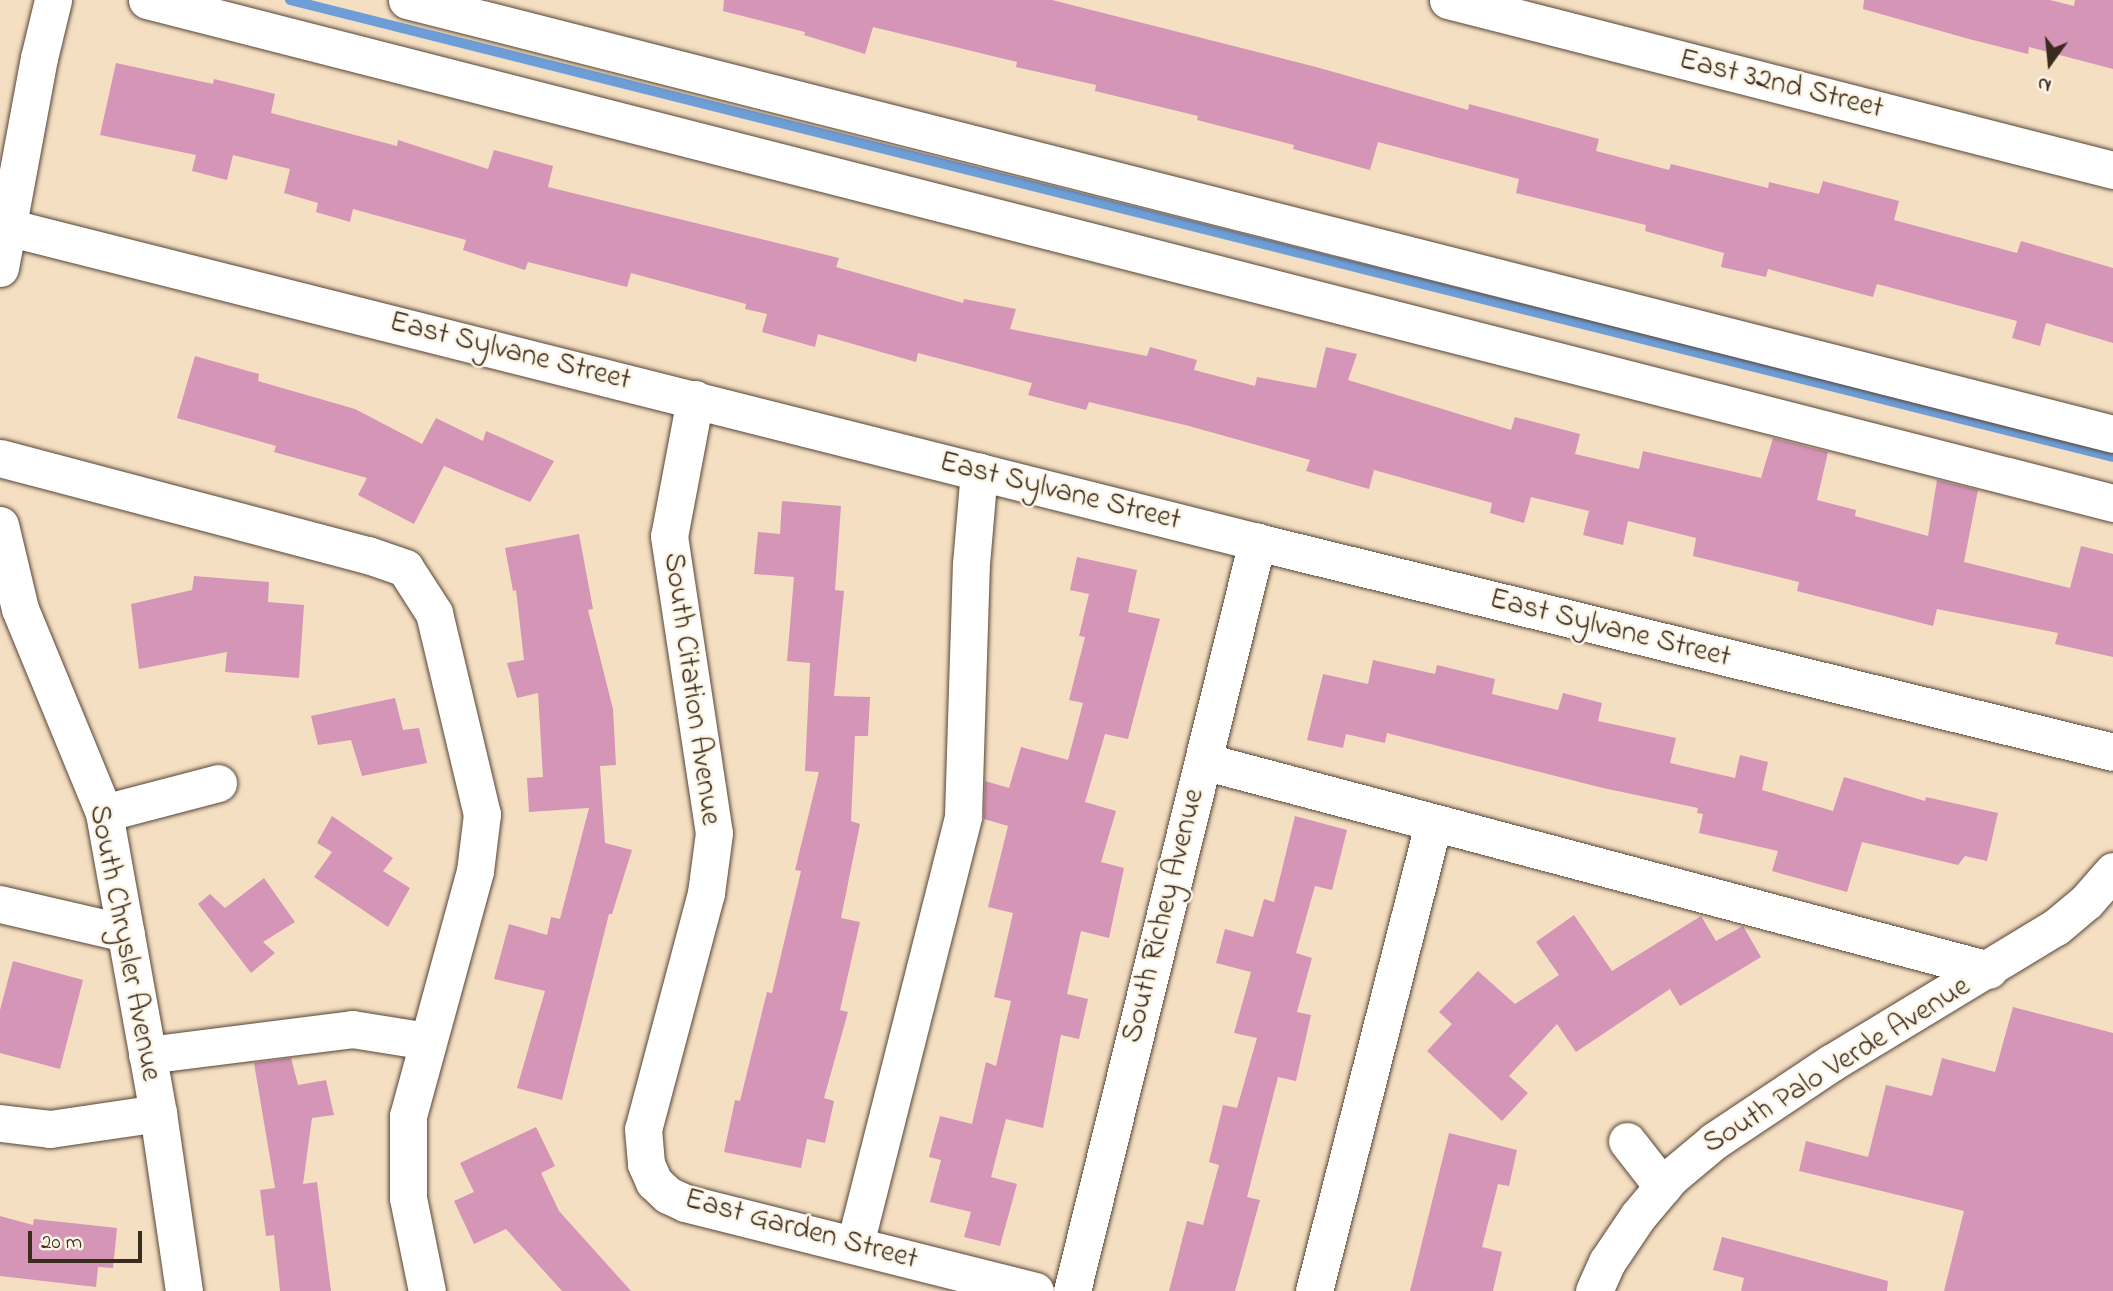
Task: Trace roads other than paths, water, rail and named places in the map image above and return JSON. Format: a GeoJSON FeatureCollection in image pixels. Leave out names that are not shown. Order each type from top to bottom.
{"type":"FeatureCollection","features":[{"type":"Feature","properties":{"kind":"street"},"geometry":{"type":"LineString","coordinates":[[0,268],[38,58],[53,0]]}},
{"type":"Feature","properties":{"kind":"street"},"geometry":{"type":"LineString","coordinates":[[148,0],[2113,503]]}},
{"type":"Feature","properties":{"kind":"street"},"geometry":{"type":"LineString","coordinates":[[407,0],[2113,435]]}},
{"type":"Feature","properties":{"kind":"street","name":"East 32nd Street"},"geometry":{"type":"LineString","coordinates":[[1448,0],[2113,170]]}},
{"type":"Feature","properties":{"kind":"street","name":"East Sylvane Street"},"geometry":{"type":"LineString","coordinates":[[7,227],[1256,542],[2113,752]]}},
{"type":"Feature","properties":{"kind":"street","name":"South Citation Avenue"},"geometry":{"type":"LineString","coordinates":[[654,1182],[646,1164],[643,1129],[706,893],[714,832],[669,536],[695,399]]}},
{"type":"Feature","properties":{"kind":"street"},"geometry":{"type":"LineString","coordinates":[[0,458],[368,555],[405,568],[434,613],[482,814],[475,871],[408,1116],[408,1198],[427,1291]]}},
{"type":"Feature","properties":{"kind":"street"},"geometry":{"type":"LineString","coordinates":[[855,1244],[963,816],[971,564],[979,471]]}},
{"type":"Feature","properties":{"kind":"street","name":"South Chrysler Avenue"},"geometry":{"type":"LineString","coordinates":[[0,525],[10,612],[104,813],[158,1113],[184,1291]]}},
{"type":"Feature","properties":{"kind":"street","name":"South Richey Avenue"},"geometry":{"type":"LineString","coordinates":[[1072,1291],[1256,542]]}},
{"type":"Feature","properties":{"kind":"street"},"geometry":{"type":"LineString","coordinates":[[1203,761],[1989,970]]}},
{"type":"Feature","properties":{"kind":"street"},"geometry":{"type":"LineString","coordinates":[[104,813],[218,783]]}},
{"type":"Feature","properties":{"kind":"street"},"geometry":{"type":"LineString","coordinates":[[1314,1291],[1433,823]]}},
{"type":"Feature","properties":{"kind":"street","name":"South Palo Verde Avenue"},"geometry":{"type":"LineString","coordinates":[[1594,1291],[1622,1239],[1663,1187],[1714,1141],[1760,1108],[2056,927],[2085,902],[2113,871]]}},
{"type":"Feature","properties":{"kind":"street"},"geometry":{"type":"LineString","coordinates":[[0,904],[126,933]]}},
{"type":"Feature","properties":{"kind":"street"},"geometry":{"type":"LineString","coordinates":[[147,1055],[352,1029],[427,1041]]}},
{"type":"Feature","properties":{"kind":"street"},"geometry":{"type":"LineString","coordinates":[[0,1123],[50,1129],[158,1113]]}},
{"type":"Feature","properties":{"kind":"street"},"geometry":{"type":"LineString","coordinates":[[1627,1142],[1663,1187]]}},
{"type":"Feature","properties":{"kind":"street","name":"East Garden Street"},"geometry":{"type":"LineString","coordinates":[[654,1182],[668,1195],[685,1203],[1035,1291]]}},
{"type":"Feature","properties":{"kind":"waterway"},"geometry":{"type":"LineString","coordinates":[[290,0],[2113,457]]}}]}
